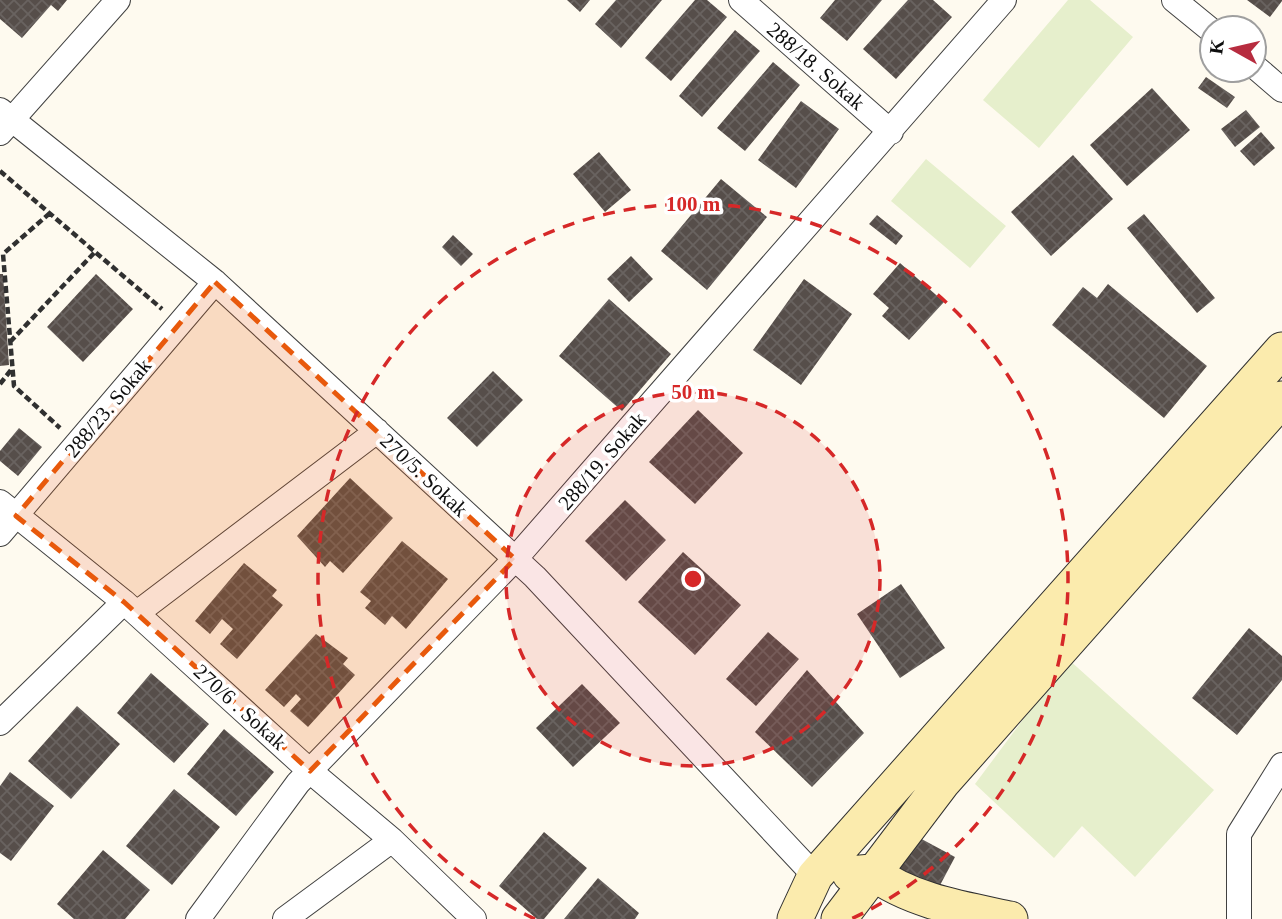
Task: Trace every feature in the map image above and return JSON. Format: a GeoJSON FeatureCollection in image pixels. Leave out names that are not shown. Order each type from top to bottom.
{"type":"FeatureCollection","features":[{"type":"Feature","properties":{"kind":"street"},"geometry":{"type":"LineString","coordinates":[[4,121],[118,0]]}},
{"type":"Feature","properties":{"kind":"street","name":"288/18. Sokak"},"geometry":{"type":"LineString","coordinates":[[741,0],[891,132]]}},
{"type":"Feature","properties":{"kind":"street","name":"288/19. Sokak"},"geometry":{"type":"LineString","coordinates":[[198,919],[310,771],[515,559],[891,132],[1003,0]]}},
{"type":"Feature","properties":{"kind":"street"},"geometry":{"type":"LineString","coordinates":[[1174,0],[1198,20]]}},
{"type":"Feature","properties":{"kind":"street"},"geometry":{"type":"LineString","coordinates":[[1268,78],[1282,90]]}},
{"type":"Feature","properties":{"kind":"street","name":"270/5. Sokak"},"geometry":{"type":"LineString","coordinates":[[4,121],[215,282],[515,559],[815,876]]}},
{"type":"Feature","properties":{"kind":"street","name":"288/23. Sokak"},"geometry":{"type":"LineString","coordinates":[[5,517],[215,282]]}},
{"type":"Feature","properties":{"kind":"street"},"geometry":{"type":"LineString","coordinates":[[795,919],[815,876],[1282,351]]}},
{"type":"Feature","properties":{"kind":"street"},"geometry":{"type":"LineString","coordinates":[[852,901],[942,783],[1282,399]]}},
{"type":"Feature","properties":{"kind":"street"},"geometry":{"type":"LineString","coordinates":[[0,723],[130,608],[377,431]]}},
{"type":"Feature","properties":{"kind":"street","name":"270/6 . Sokak"},"geometry":{"type":"LineString","coordinates":[[5,517],[130,608],[310,771],[392,840],[474,919]]}},
{"type":"Feature","properties":{"kind":"street"},"geometry":{"type":"LineString","coordinates":[[1239,919],[1239,834],[1282,765]]}},
{"type":"Feature","properties":{"kind":"street"},"geometry":{"type":"LineString","coordinates":[[285,919],[392,840]]}},
{"type":"Feature","properties":{"kind":"street"},"geometry":{"type":"LineString","coordinates":[[815,876],[852,901]]}},
{"type":"Feature","properties":{"kind":"street"},"geometry":{"type":"LineString","coordinates":[[852,901],[892,887],[961,909],[1010,919]]}},
{"type":"Feature","properties":{"kind":"path"},"geometry":{"type":"LineString","coordinates":[[0,171],[164,311],[156,321]]}},
{"type":"Feature","properties":{"kind":"path"},"geometry":{"type":"LineString","coordinates":[[50,213],[3,254],[13,386],[60,428]]}},
{"type":"Feature","properties":{"kind":"path"},"geometry":{"type":"LineString","coordinates":[[9,343],[95,252]]}},
{"type":"Feature","properties":{"kind":"path"},"geometry":{"type":"LineString","coordinates":[[0,384],[12,370]]}},
{"type":"Feature","properties":{"kind":"path"},"geometry":{"type":"LineString","coordinates":[[51,438],[69,418]]}},
{"type":"Feature","properties":{"kind":"highlighted area"},"geometry":{"type":"Polygon","coordinates":[[[215,282],[515,559],[310,771],[124,602],[16,516],[215,282]]]}},
{"type":"Feature","properties":{"kind":"green space"},"geometry":{"type":"Polygon","coordinates":[[[1068,0],[1090,0],[1133,37],[1039,148],[983,100],[1068,0]]]}},
{"type":"Feature","properties":{"kind":"green space"},"geometry":{"type":"Polygon","coordinates":[[[926,159],[1006,226],[970,268],[891,201],[926,159]]]}},
{"type":"Feature","properties":{"kind":"green space"},"geometry":{"type":"Polygon","coordinates":[[[1068,659],[1214,790],[1135,877],[1082,826],[1054,858],[975,784],[1068,659]]]}},
{"type":"Feature","properties":{"kind":"building"},"geometry":{"type":"Polygon","coordinates":[[[0,0],[67,0],[58,11],[51,5],[22,38],[0,19],[0,0]]]}},
{"type":"Feature","properties":{"kind":"building"},"geometry":{"type":"Polygon","coordinates":[[[567,0],[590,0],[580,12],[567,0]]]}},
{"type":"Feature","properties":{"kind":"building"},"geometry":{"type":"Polygon","coordinates":[[[616,0],[662,0],[621,48],[595,24],[616,0]]]}},
{"type":"Feature","properties":{"kind":"building"},"geometry":{"type":"Polygon","coordinates":[[[695,0],[707,0],[727,17],[671,81],[645,58],[695,0]]]}},
{"type":"Feature","properties":{"kind":"building"},"geometry":{"type":"Polygon","coordinates":[[[835,0],[882,0],[847,41],[820,18],[835,0]]]}},
{"type":"Feature","properties":{"kind":"building"},"geometry":{"type":"Polygon","coordinates":[[[908,0],[933,0],[952,17],[896,79],[863,49],[908,0]]]}},
{"type":"Feature","properties":{"kind":"building"},"geometry":{"type":"Polygon","coordinates":[[[1247,0],[1282,0],[1270,17],[1247,0]]]}},
{"type":"Feature","properties":{"kind":"building"},"geometry":{"type":"Polygon","coordinates":[[[735,30],[760,51],[702,117],[679,96],[735,30]]]}},
{"type":"Feature","properties":{"kind":"building"},"geometry":{"type":"Polygon","coordinates":[[[773,62],[800,85],[745,151],[717,128],[773,62]]]}},
{"type":"Feature","properties":{"kind":"building"},"geometry":{"type":"Polygon","coordinates":[[[1201,84],[1216,84],[1235,97],[1227,108],[1198,88],[1201,84]]]}},
{"type":"Feature","properties":{"kind":"building"},"geometry":{"type":"Polygon","coordinates":[[[1152,88],[1190,130],[1127,186],[1090,145],[1152,88]]]}},
{"type":"Feature","properties":{"kind":"building"},"geometry":{"type":"Polygon","coordinates":[[[801,101],[839,129],[796,188],[758,160],[801,101]]]}},
{"type":"Feature","properties":{"kind":"building"},"geometry":{"type":"Polygon","coordinates":[[[1246,110],[1260,127],[1235,147],[1221,129],[1246,110]]]}},
{"type":"Feature","properties":{"kind":"building"},"geometry":{"type":"Polygon","coordinates":[[[1261,132],[1275,148],[1254,166],[1240,151],[1261,132]]]}},
{"type":"Feature","properties":{"kind":"building"},"geometry":{"type":"Polygon","coordinates":[[[599,152],[631,190],[605,212],[573,174],[599,152]]]}},
{"type":"Feature","properties":{"kind":"building"},"geometry":{"type":"Polygon","coordinates":[[[1073,155],[1113,199],[1051,256],[1011,212],[1073,155]]]}},
{"type":"Feature","properties":{"kind":"building"},"geometry":{"type":"Polygon","coordinates":[[[721,179],[767,217],[707,290],[661,251],[721,179]]]}},
{"type":"Feature","properties":{"kind":"building"},"geometry":{"type":"Polygon","coordinates":[[[1144,214],[1215,298],[1197,313],[1127,228],[1144,214]]]}},
{"type":"Feature","properties":{"kind":"building"},"geometry":{"type":"Polygon","coordinates":[[[877,215],[903,236],[896,245],[869,224],[877,215]]]}},
{"type":"Feature","properties":{"kind":"building"},"geometry":{"type":"Polygon","coordinates":[[[453,235],[473,254],[461,266],[442,247],[453,235]]]}},
{"type":"Feature","properties":{"kind":"building"},"geometry":{"type":"Polygon","coordinates":[[[631,256],[653,279],[629,302],[607,279],[631,256]]]}},
{"type":"Feature","properties":{"kind":"building"},"geometry":{"type":"Polygon","coordinates":[[[900,263],[944,302],[909,340],[882,316],[889,308],[873,294],[900,263]]]}},
{"type":"Feature","properties":{"kind":"building"},"geometry":{"type":"Polygon","coordinates":[[[0,274],[3,274],[9,365],[0,366],[0,274]]]}},
{"type":"Feature","properties":{"kind":"building"},"geometry":{"type":"Polygon","coordinates":[[[96,274],[133,309],[83,362],[47,327],[96,274]]]}},
{"type":"Feature","properties":{"kind":"building"},"geometry":{"type":"Polygon","coordinates":[[[804,279],[852,314],[801,385],[753,350],[804,279]]]}},
{"type":"Feature","properties":{"kind":"building"},"geometry":{"type":"Polygon","coordinates":[[[1108,284],[1207,366],[1164,418],[1052,325],[1083,287],[1097,298],[1108,284]]]}},
{"type":"Feature","properties":{"kind":"building"},"geometry":{"type":"Polygon","coordinates":[[[609,299],[671,354],[622,411],[559,356],[609,299]]]}},
{"type":"Feature","properties":{"kind":"building"},"geometry":{"type":"Polygon","coordinates":[[[493,371],[523,400],[477,447],[447,418],[493,371]]]}},
{"type":"Feature","properties":{"kind":"building"},"geometry":{"type":"Polygon","coordinates":[[[698,410],[743,453],[695,504],[649,462],[698,410]]]}},
{"type":"Feature","properties":{"kind":"building"},"geometry":{"type":"Polygon","coordinates":[[[19,428],[42,447],[18,476],[0,461],[0,451],[19,428]]]}},
{"type":"Feature","properties":{"kind":"building"},"geometry":{"type":"Polygon","coordinates":[[[350,478],[393,518],[343,573],[330,561],[325,567],[297,536],[350,478]]]}},
{"type":"Feature","properties":{"kind":"building"},"geometry":{"type":"Polygon","coordinates":[[[625,500],[666,540],[626,581],[585,541],[625,500]]]}},
{"type":"Feature","properties":{"kind":"building"},"geometry":{"type":"Polygon","coordinates":[[[402,541],[448,579],[406,629],[392,616],[385,625],[365,608],[371,601],[360,592],[402,541]]]}},
{"type":"Feature","properties":{"kind":"building"},"geometry":{"type":"Polygon","coordinates":[[[683,552],[741,605],[695,655],[638,602],[683,552]]]}},
{"type":"Feature","properties":{"kind":"building"},"geometry":{"type":"Polygon","coordinates":[[[244,563],[277,590],[272,596],[283,605],[237,659],[220,644],[233,629],[222,619],[210,634],[195,621],[244,563]]]}},
{"type":"Feature","properties":{"kind":"building"},"geometry":{"type":"Polygon","coordinates":[[[901,584],[945,648],[900,678],[857,614],[901,584]]]}},
{"type":"Feature","properties":{"kind":"building"},"geometry":{"type":"Polygon","coordinates":[[[1249,628],[1282,656],[1282,680],[1237,735],[1192,698],[1249,628]]]}},
{"type":"Feature","properties":{"kind":"building"},"geometry":{"type":"Polygon","coordinates":[[[768,632],[799,659],[756,706],[726,679],[768,632]]]}},
{"type":"Feature","properties":{"kind":"building"},"geometry":{"type":"Polygon","coordinates":[[[316,634],[348,658],[343,664],[355,675],[308,727],[290,711],[301,699],[296,694],[284,707],[265,690],[316,634]]]}},
{"type":"Feature","properties":{"kind":"building"},"geometry":{"type":"Polygon","coordinates":[[[807,670],[864,733],[812,787],[755,732],[807,670]]]}},
{"type":"Feature","properties":{"kind":"building"},"geometry":{"type":"Polygon","coordinates":[[[151,673],[209,724],[174,763],[117,713],[151,673]]]}},
{"type":"Feature","properties":{"kind":"building"},"geometry":{"type":"Polygon","coordinates":[[[582,684],[620,723],[573,767],[536,728],[582,684]]]}},
{"type":"Feature","properties":{"kind":"building"},"geometry":{"type":"Polygon","coordinates":[[[77,706],[120,744],[71,799],[28,761],[77,706]]]}},
{"type":"Feature","properties":{"kind":"building"},"geometry":{"type":"Polygon","coordinates":[[[224,729],[274,772],[236,816],[187,774],[224,729]]]}},
{"type":"Feature","properties":{"kind":"building"},"geometry":{"type":"Polygon","coordinates":[[[10,772],[54,806],[11,861],[0,853],[0,786],[10,772]]]}},
{"type":"Feature","properties":{"kind":"building"},"geometry":{"type":"Polygon","coordinates":[[[174,789],[220,827],[172,885],[126,846],[174,789]]]}},
{"type":"Feature","properties":{"kind":"building"},"geometry":{"type":"Polygon","coordinates":[[[544,832],[587,868],[544,919],[537,919],[499,886],[544,832]]]}},
{"type":"Feature","properties":{"kind":"building"},"geometry":{"type":"Polygon","coordinates":[[[916,836],[955,857],[938,889],[899,868],[916,836]]]}},
{"type":"Feature","properties":{"kind":"building"},"geometry":{"type":"Polygon","coordinates":[[[103,850],[150,890],[125,919],[74,919],[57,904],[103,850]]]}},
{"type":"Feature","properties":{"kind":"building"},"geometry":{"type":"Polygon","coordinates":[[[598,878],[639,913],[635,919],[564,919],[598,878]]]}}]}
